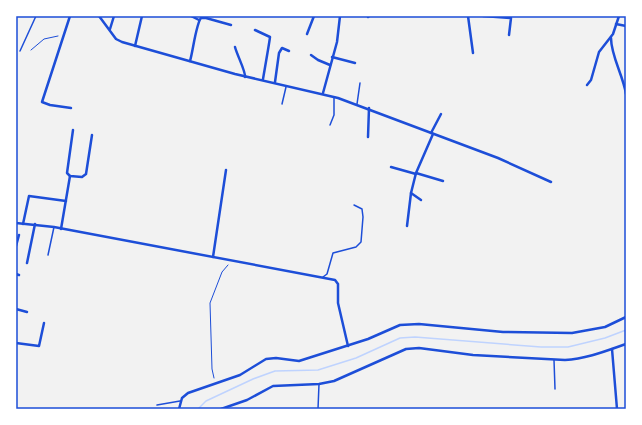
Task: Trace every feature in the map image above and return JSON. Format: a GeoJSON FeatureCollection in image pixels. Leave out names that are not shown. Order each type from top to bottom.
{"type":"FeatureCollection","features":[{"type":"Feature","properties":{"kind":"street"},"geometry":{"type":"LineString","coordinates":[[70,16],[42,102],[50,105],[71,108]]}},
{"type":"Feature","properties":{"kind":"street"},"geometry":{"type":"LineString","coordinates":[[99,16],[116,39],[246,77],[275,82],[334,96],[498,158],[551,182]]}},
{"type":"Feature","properties":{"kind":"street"},"geometry":{"type":"LineString","coordinates":[[110,30],[114,16]]}},
{"type":"Feature","properties":{"kind":"street"},"geometry":{"type":"LineString","coordinates":[[136,46],[142,16]]}},
{"type":"Feature","properties":{"kind":"street"},"geometry":{"type":"LineString","coordinates":[[191,16],[199,20],[206,18],[231,25]]}},
{"type":"Feature","properties":{"kind":"street"},"geometry":{"type":"LineString","coordinates":[[307,34],[314,16]]}},
{"type":"Feature","properties":{"kind":"street"},"geometry":{"type":"LineString","coordinates":[[323,93],[337,42],[340,16]]}},
{"type":"Feature","properties":{"kind":"street"},"geometry":{"type":"LineString","coordinates":[[468,16],[473,53]]}},
{"type":"Feature","properties":{"kind":"street"},"geometry":{"type":"LineString","coordinates":[[483,16],[511,18],[509,35]]}},
{"type":"Feature","properties":{"kind":"street"},"geometry":{"type":"LineString","coordinates":[[619,16],[611,38],[611,48],[620,69],[626,94]]}},
{"type":"Feature","properties":{"kind":"street"},"geometry":{"type":"LineString","coordinates":[[190,61],[199,20]]}},
{"type":"Feature","properties":{"kind":"street"},"geometry":{"type":"LineString","coordinates":[[616,24],[626,26]]}},
{"type":"Feature","properties":{"kind":"street"},"geometry":{"type":"LineString","coordinates":[[255,30],[270,37],[271,41],[266,51],[263,80]]}},
{"type":"Feature","properties":{"kind":"street"},"geometry":{"type":"LineString","coordinates":[[587,85],[591,80],[599,52],[611,38]]}},
{"type":"Feature","properties":{"kind":"street"},"geometry":{"type":"LineString","coordinates":[[235,47],[239,60],[246,73],[246,77]]}},
{"type":"Feature","properties":{"kind":"street"},"geometry":{"type":"LineString","coordinates":[[275,82],[279,53],[282,48],[289,51]]}},
{"type":"Feature","properties":{"kind":"street"},"geometry":{"type":"LineString","coordinates":[[311,55],[330,65]]}},
{"type":"Feature","properties":{"kind":"street"},"geometry":{"type":"LineString","coordinates":[[332,57],[355,63]]}},
{"type":"Feature","properties":{"kind":"street"},"geometry":{"type":"LineString","coordinates":[[368,108],[368,137]]}},
{"type":"Feature","properties":{"kind":"street"},"geometry":{"type":"LineString","coordinates":[[407,226],[411,193],[416,173],[441,114]]}},
{"type":"Feature","properties":{"kind":"street"},"geometry":{"type":"LineString","coordinates":[[61,229],[70,176],[67,173],[73,130]]}},
{"type":"Feature","properties":{"kind":"street"},"geometry":{"type":"LineString","coordinates":[[70,176],[82,177],[86,174],[92,135]]}},
{"type":"Feature","properties":{"kind":"street"},"geometry":{"type":"LineString","coordinates":[[391,167],[443,182]]}},
{"type":"Feature","properties":{"kind":"street"},"geometry":{"type":"LineString","coordinates":[[213,257],[226,170]]}},
{"type":"Feature","properties":{"kind":"street"},"geometry":{"type":"LineString","coordinates":[[411,193],[421,200]]}},
{"type":"Feature","properties":{"kind":"street"},"geometry":{"type":"LineString","coordinates":[[23,224],[29,196],[66,201]]}},
{"type":"Feature","properties":{"kind":"street"},"geometry":{"type":"LineString","coordinates":[[16,223],[35,224],[335,280],[338,284],[338,303],[348,346]]}},
{"type":"Feature","properties":{"kind":"street"},"geometry":{"type":"LineString","coordinates":[[27,263],[35,224]]}},
{"type":"Feature","properties":{"kind":"street"},"geometry":{"type":"LineString","coordinates":[[16,246],[19,235]]}},
{"type":"Feature","properties":{"kind":"street"},"geometry":{"type":"LineString","coordinates":[[16,309],[27,312]]}},
{"type":"Feature","properties":{"kind":"street"},"geometry":{"type":"LineString","coordinates":[[180,409],[180,401],[188,394],[240,375],[266,359],[276,358],[299,361],[348,346],[400,325],[406,324],[503,332],[572,333],[599,329],[626,317]]}},
{"type":"Feature","properties":{"kind":"street"},"geometry":{"type":"LineString","coordinates":[[16,343],[39,346],[44,323]]}},
{"type":"Feature","properties":{"kind":"street"},"geometry":{"type":"LineString","coordinates":[[221,409],[247,400],[273,386],[319,384],[351,375],[406,349],[419,348],[444,353],[576,360],[626,344]]}},
{"type":"Feature","properties":{"kind":"street"},"geometry":{"type":"LineString","coordinates":[[612,349],[617,409]]}},
{"type":"Feature","properties":{"kind":"lane"},"geometry":{"type":"LineString","coordinates":[[20,51],[36,16]]}},
{"type":"Feature","properties":{"kind":"lane"},"geometry":{"type":"LineString","coordinates":[[357,104],[360,83]]}},
{"type":"Feature","properties":{"kind":"lane"},"geometry":{"type":"LineString","coordinates":[[282,104],[286,85]]}},
{"type":"Feature","properties":{"kind":"lane"},"geometry":{"type":"LineString","coordinates":[[330,125],[334,115],[334,96]]}},
{"type":"Feature","properties":{"kind":"lane"},"geometry":{"type":"LineString","coordinates":[[322,278],[327,274],[333,253],[356,246],[361,242],[363,217],[362,209],[354,205]]}},
{"type":"Feature","properties":{"kind":"lane"},"geometry":{"type":"LineString","coordinates":[[48,255],[54,228]]}},
{"type":"Feature","properties":{"kind":"lane"},"geometry":{"type":"LineString","coordinates":[[554,360],[555,389]]}},
{"type":"Feature","properties":{"kind":"lane"},"geometry":{"type":"LineString","coordinates":[[318,409],[319,384]]}},
{"type":"Feature","properties":{"kind":"lane"},"geometry":{"type":"LineString","coordinates":[[157,405],[180,401]]}},
{"type":"Feature","properties":{"kind":"path"},"geometry":{"type":"LineString","coordinates":[[31,50],[44,39],[63,35]]}},
{"type":"Feature","properties":{"kind":"path"},"geometry":{"type":"LineString","coordinates":[[215,384],[212,369],[210,304],[222,272],[229,260]]}},
{"type":"Feature","properties":{"kind":"waterway"},"geometry":{"type":"LineString","coordinates":[[198,409],[206,401],[253,379],[275,371],[318,370],[356,358],[400,338],[415,337],[541,347],[568,347],[605,338],[626,330]]}}]}
